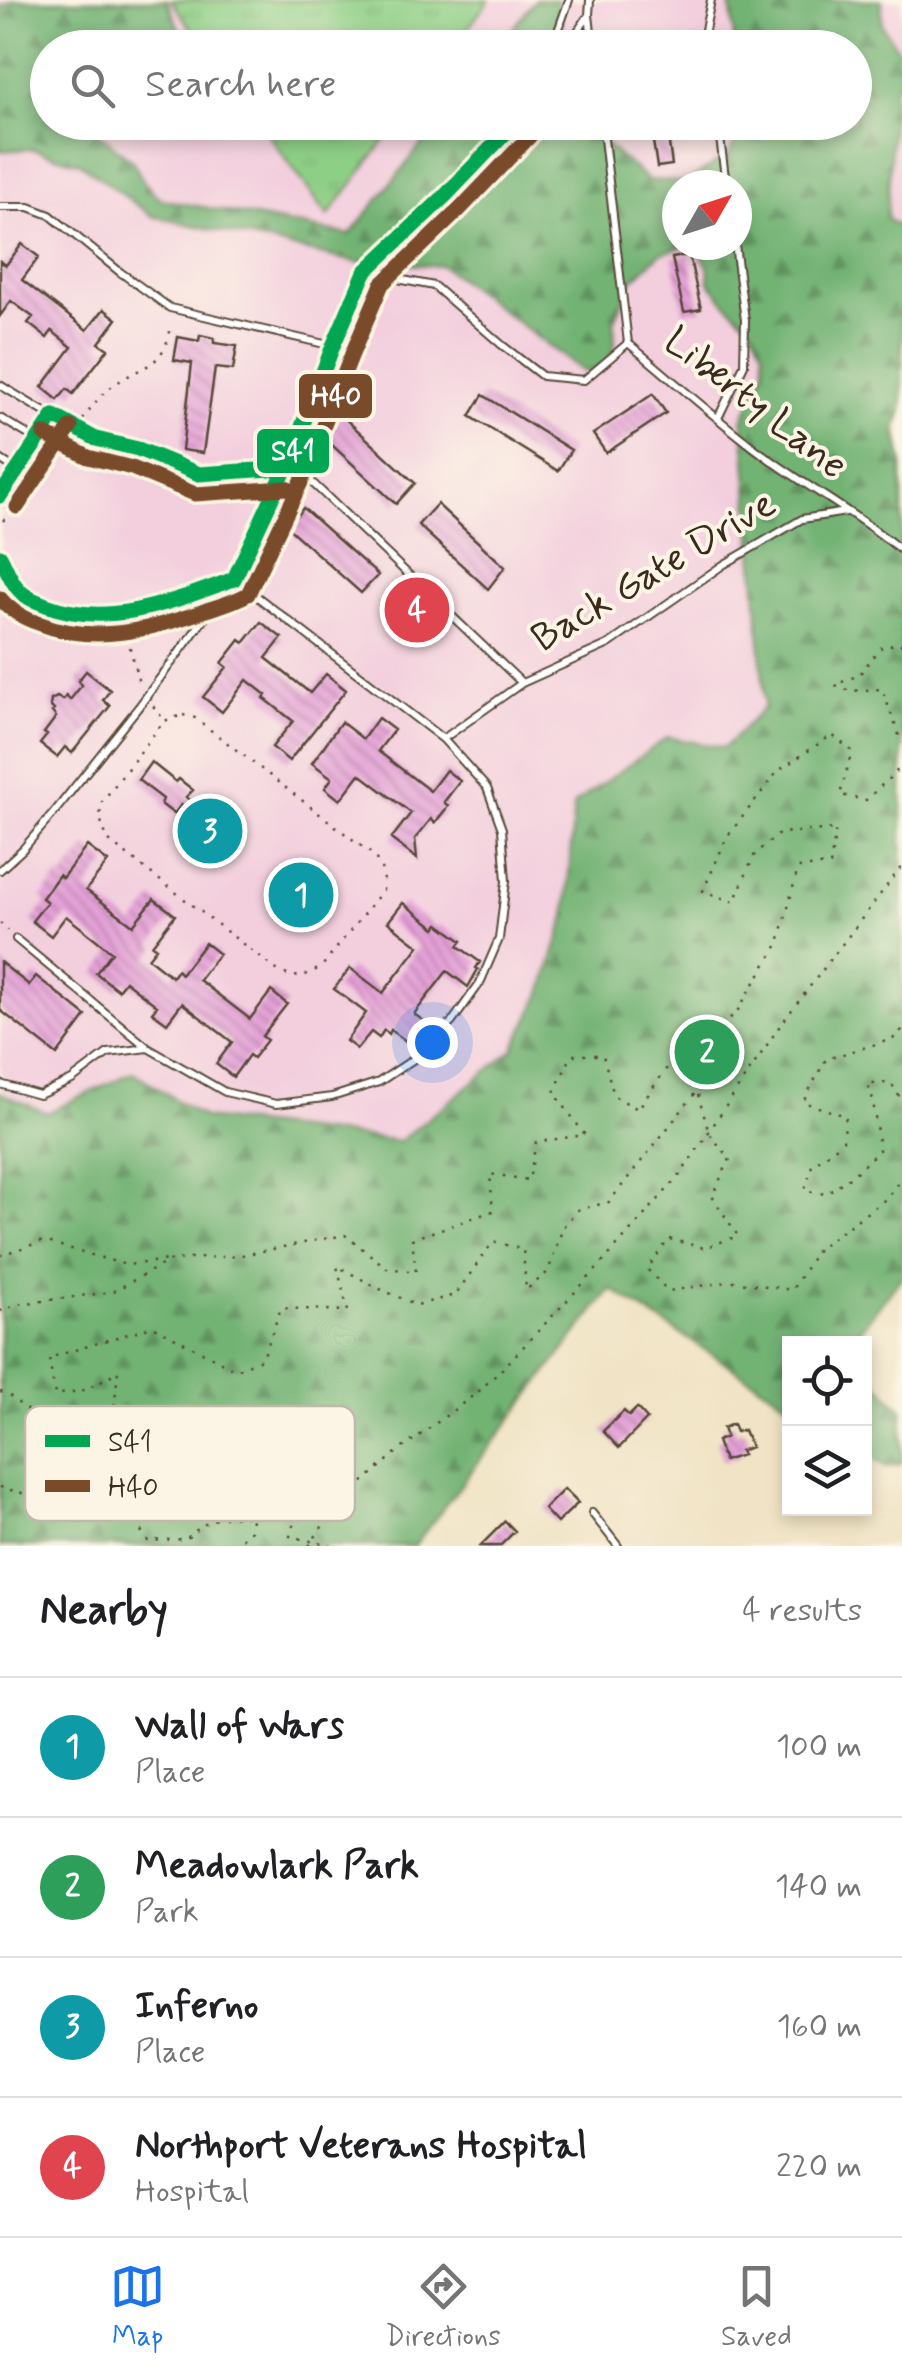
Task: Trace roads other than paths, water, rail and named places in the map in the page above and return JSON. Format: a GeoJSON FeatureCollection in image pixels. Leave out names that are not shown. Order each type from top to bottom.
{"type":"FeatureCollection","features":[{"type":"Feature","properties":{"kind":"lane"},"geometry":{"type":"LineString","coordinates":[[558,30],[569,0]]}},
{"type":"Feature","properties":{"kind":"lane"},"geometry":{"type":"LineString","coordinates":[[590,0],[591,30]]}},
{"type":"Feature","properties":{"kind":"lane"},"geometry":{"type":"LineString","coordinates":[[705,30],[711,0]]}},
{"type":"Feature","properties":{"kind":"lane"},"geometry":{"type":"LineString","coordinates":[[579,30],[589,15]]}},
{"type":"Feature","properties":{"kind":"lane"},"geometry":{"type":"LineString","coordinates":[[1,869],[23,848],[146,696],[234,579],[286,468],[366,272],[499,140]]}},
{"type":"Feature","properties":{"kind":"lane","name":"Liberty Lane"},"geometry":{"type":"LineString","coordinates":[[604,140],[628,342],[749,444],[846,512]]}},
{"type":"Feature","properties":{"kind":"lane"},"geometry":{"type":"LineString","coordinates":[[720,140],[724,170]]}},
{"type":"Feature","properties":{"kind":"lane"},"geometry":{"type":"LineString","coordinates":[[0,207],[29,207],[50,216],[170,308],[333,346]]}},
{"type":"Feature","properties":{"kind":"lane"},"geometry":{"type":"LineString","coordinates":[[718,418],[744,365],[745,320],[736,260]]}},
{"type":"Feature","properties":{"kind":"lane","name":"Liberty Lane"},"geometry":{"type":"LineString","coordinates":[[366,272],[434,286],[542,376],[584,380],[628,342]]}},
{"type":"Feature","properties":{"kind":"lane"},"geometry":{"type":"LineString","coordinates":[[0,385],[96,439],[138,449],[198,474],[298,469],[522,683]]}},
{"type":"Feature","properties":{"kind":"lane"},"geometry":{"type":"LineString","coordinates":[[0,496],[54,416]]}},
{"type":"Feature","properties":{"kind":"lane"},"geometry":{"type":"LineString","coordinates":[[0,418],[38,440]]}},
{"type":"Feature","properties":{"kind":"lane"},"geometry":{"type":"LineString","coordinates":[[0,460],[17,470]]}},
{"type":"Feature","properties":{"kind":"lane"},"geometry":{"type":"LineString","coordinates":[[846,512],[902,550]]}},
{"type":"Feature","properties":{"kind":"lane","name":"Back Gate Drive"},"geometry":{"type":"LineString","coordinates":[[443,739],[522,683],[609,644],[723,566],[802,519],[846,512]]}},
{"type":"Feature","properties":{"kind":"lane"},"geometry":{"type":"LineString","coordinates":[[0,556],[20,593],[45,606],[74,614],[112,614],[167,602],[234,579]]}},
{"type":"Feature","properties":{"kind":"lane"},"geometry":{"type":"LineString","coordinates":[[16,939],[148,1048],[225,1092],[276,1104],[332,1096],[379,1082],[420,1055],[452,1022],[480,984],[499,939],[506,881],[502,829],[487,788],[443,739],[234,579]]}},
{"type":"Feature","properties":{"kind":"lane"},"geometry":{"type":"LineString","coordinates":[[0,1084],[39,1095],[72,1080],[108,1053],[148,1048]]}},
{"type":"Feature","properties":{"kind":"lane"},"geometry":{"type":"LineString","coordinates":[[592,1513],[618,1546]]}},
{"type":"Feature","properties":{"kind":"place","name":"Northport Veterans Hospital"},"geometry":{"type":"Point","coordinates":[417,610]}},
{"type":"Feature","properties":{"kind":"place","name":"Inferno"},"geometry":{"type":"Point","coordinates":[210,831]}},
{"type":"Feature","properties":{"kind":"place","name":"Wall of Wars"},"geometry":{"type":"Point","coordinates":[301,895]}},
{"type":"Feature","properties":{"kind":"place","name":"Meadowlark Park"},"geometry":{"type":"Point","coordinates":[707,1052]}}]}
